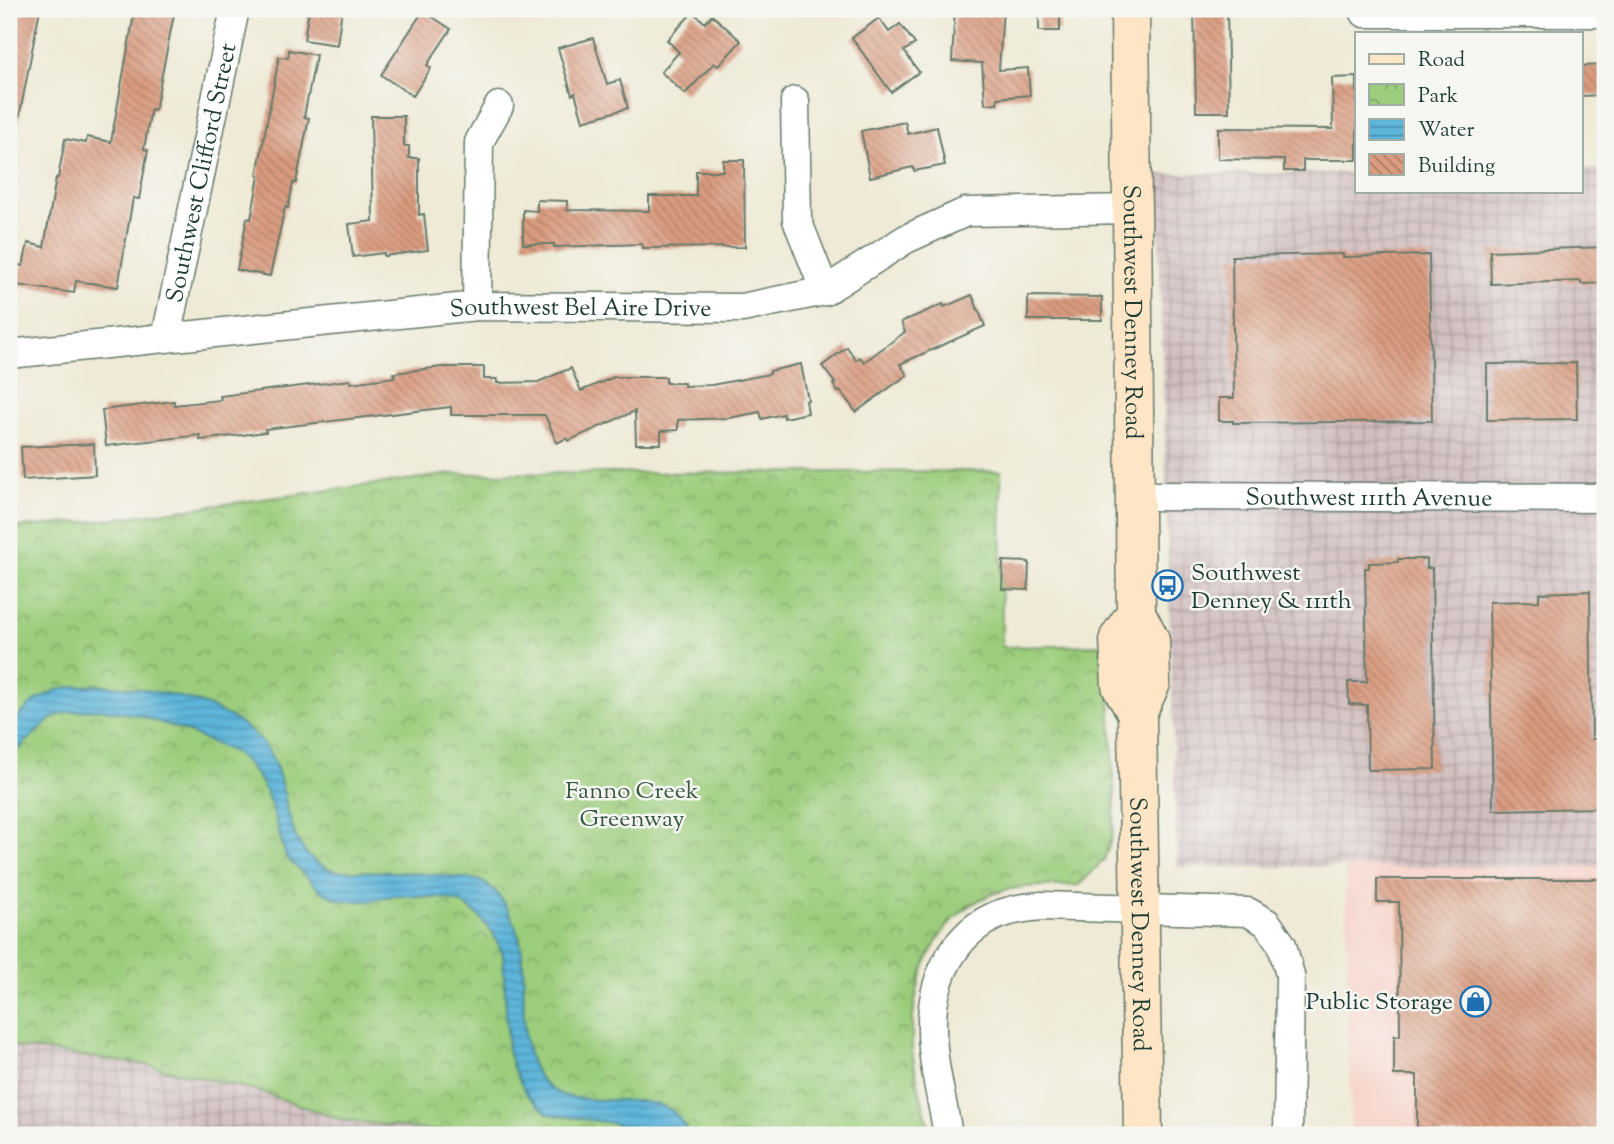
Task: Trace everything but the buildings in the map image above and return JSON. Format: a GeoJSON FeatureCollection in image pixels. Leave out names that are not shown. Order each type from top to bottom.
{"type":"FeatureCollection","features":[{"type":"Feature","properties":{"kind":"street","name":"Southwest Clifford Street"},"geometry":{"type":"LineString","coordinates":[[166,337],[236,9]]}},
{"type":"Feature","properties":{"kind":"street","name":"Southwest Denney Road"},"geometry":{"type":"LineString","coordinates":[[1130,9],[1136,613],[1119,638],[1121,686],[1137,713],[1143,1135]]}},
{"type":"Feature","properties":{"kind":"street"},"geometry":{"type":"LineString","coordinates":[[1365,9],[1365,13],[1605,13]]}},
{"type":"Feature","properties":{"kind":"street"},"geometry":{"type":"LineString","coordinates":[[795,101],[797,220],[825,291]]}},
{"type":"Feature","properties":{"kind":"street"},"geometry":{"type":"LineString","coordinates":[[477,306],[479,142],[499,106]]}},
{"type":"Feature","properties":{"kind":"street","name":"Southwest Bel Aire Drive"},"geometry":{"type":"LineString","coordinates":[[9,354],[477,306],[742,308],[825,291],[906,239],[966,212],[1132,209]]}},
{"type":"Feature","properties":{"kind":"street","name":"Southwest 111th Avenue"},"geometry":{"type":"LineString","coordinates":[[1135,496],[1605,498]]}},
{"type":"Feature","properties":{"kind":"street"},"geometry":{"type":"LineString","coordinates":[[948,1134],[936,1068],[932,1023],[936,989],[946,961],[963,938],[986,920],[1010,911],[1042,906],[1248,912],[1267,923],[1282,945],[1290,975],[1288,1135]]}},
{"type":"Feature","properties":{"kind":"shaded area"},"geometry":{"type":"Polygon","coordinates":[[[1582,169],[1605,169],[1605,867],[1177,867],[1157,174],[1355,172],[1355,192],[1582,192],[1582,169]]]}},
{"type":"Feature","properties":{"kind":"shaded area","name":"Public Storage"},"geometry":{"type":"Polygon","coordinates":[[[1345,867],[1605,867],[1605,1135],[1351,1135],[1345,867]]]}},
{"type":"Feature","properties":{"kind":"shaded area"},"geometry":{"type":"Polygon","coordinates":[[[9,1046],[147,1065],[255,1090],[342,1120],[469,1135],[9,1135],[9,1046]]]}},
{"type":"Feature","properties":{"kind":"green space","name":"Fanno Creek Greenway"},"geometry":{"type":"Polygon","coordinates":[[[1001,471],[1002,647],[1108,645],[1115,807],[1112,837],[1104,860],[1079,885],[1032,886],[1005,890],[981,899],[961,913],[944,930],[922,973],[913,1022],[913,1057],[931,1135],[469,1135],[342,1120],[255,1090],[147,1065],[9,1046],[9,528],[97,521],[452,474],[1001,471]]]}},
{"type":"Feature","properties":{"kind":"water"},"geometry":{"type":"Polygon","coordinates":[[[101,685],[164,693],[186,699],[207,706],[244,726],[260,740],[271,756],[295,834],[304,850],[317,863],[337,871],[396,872],[474,879],[496,892],[513,920],[520,941],[524,1028],[537,1074],[547,1086],[574,1098],[643,1102],[671,1110],[682,1121],[690,1135],[647,1135],[612,1123],[548,1114],[527,1095],[513,1068],[508,1049],[503,954],[493,933],[478,915],[462,903],[442,898],[397,895],[370,901],[346,901],[321,891],[286,857],[271,804],[261,782],[236,753],[180,729],[138,715],[99,709],[66,712],[51,719],[9,757],[9,725],[30,705],[58,690],[101,685]]]}},
{"type":"Feature","properties":{"kind":"place","name":"Southwest Denney & 111th"},"geometry":{"type":"Point","coordinates":[1168,586]}},
{"type":"Feature","properties":{"kind":"place","name":"Public Storage"},"geometry":{"type":"Point","coordinates":[1476,1001]}}]}
